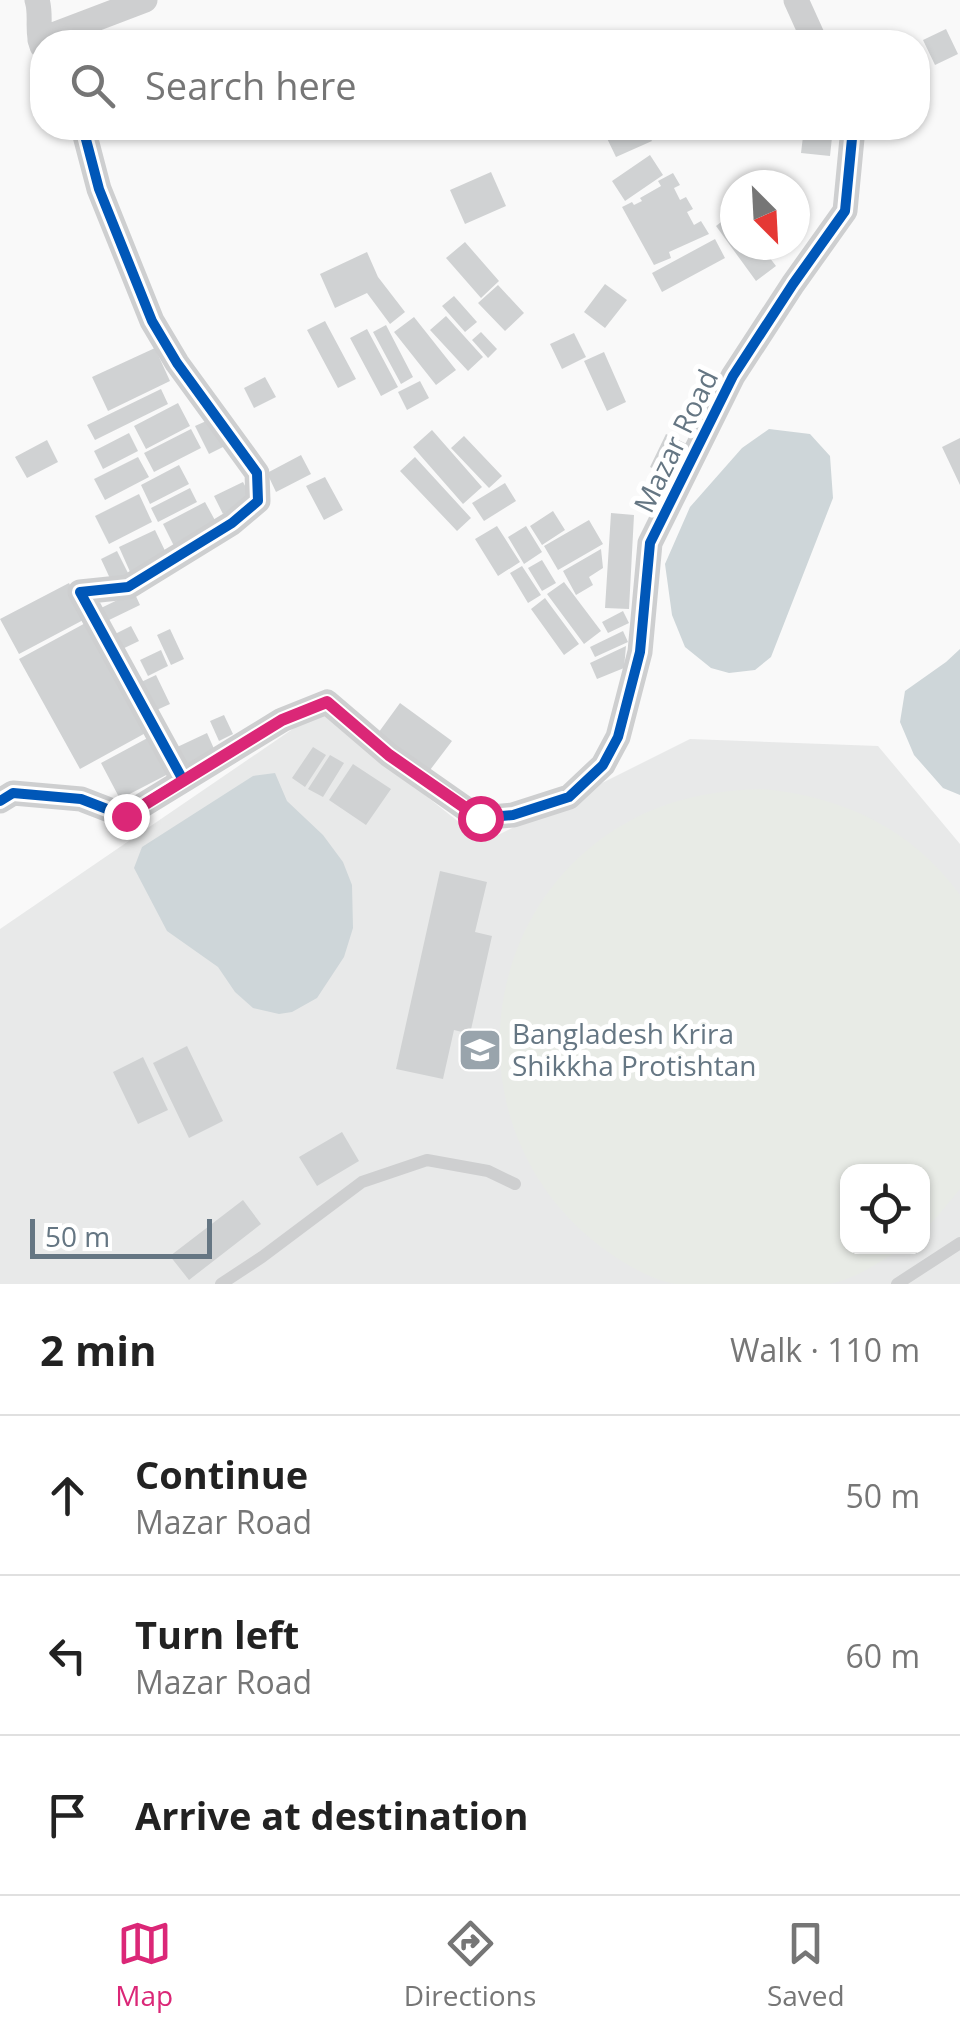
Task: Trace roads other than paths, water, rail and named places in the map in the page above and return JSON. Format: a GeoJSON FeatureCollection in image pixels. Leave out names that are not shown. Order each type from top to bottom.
{"type":"FeatureCollection","features":[{"type":"Feature","properties":{"kind":"street"},"geometry":{"type":"LineString","coordinates":[[37,0],[41,30]]}},
{"type":"Feature","properties":{"kind":"street"},"geometry":{"type":"LineString","coordinates":[[73,30],[146,0]]}},
{"type":"Feature","properties":{"kind":"street"},"geometry":{"type":"LineString","coordinates":[[796,0],[810,30]]}},
{"type":"Feature","properties":{"kind":"street"},"geometry":{"type":"LineString","coordinates":[[86,140],[99,189],[152,321],[177,363],[257,473],[258,501],[232,523],[128,588],[80,592],[183,780]]}},
{"type":"Feature","properties":{"kind":"street","name":"Mazar Road"},"geometry":{"type":"LineString","coordinates":[[0,801],[13,793],[80,799],[126,816],[282,720],[327,702],[389,755],[480,818],[513,815],[569,797],[603,765],[618,738],[640,652],[650,543],[733,376],[845,211],[852,140]]}},
{"type":"Feature","properties":{"kind":"lane"},"geometry":{"type":"LineString","coordinates":[[221,1284],[362,1182],[427,1160],[488,1170],[516,1184]]}},
{"type":"Feature","properties":{"kind":"lane"},"geometry":{"type":"LineString","coordinates":[[896,1284],[960,1243]]}},
{"type":"Feature","properties":{"kind":"place","name":"Bangladesh Krira Shikkha Protishtan"},"geometry":{"type":"Point","coordinates":[480,1050]}}]}
